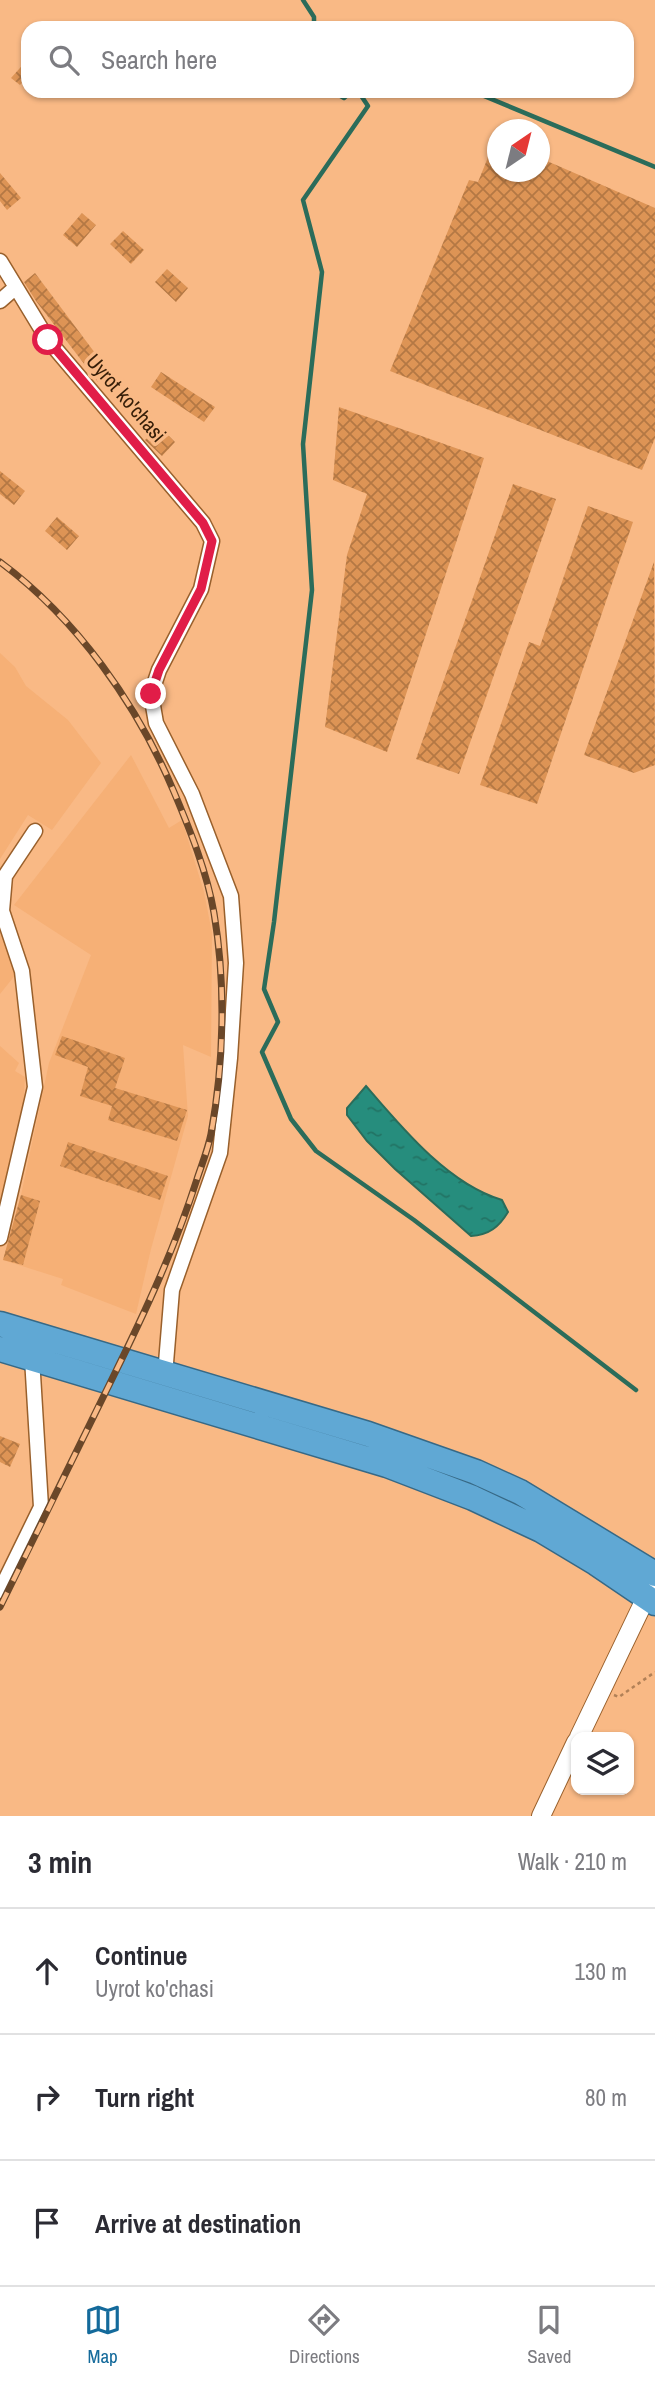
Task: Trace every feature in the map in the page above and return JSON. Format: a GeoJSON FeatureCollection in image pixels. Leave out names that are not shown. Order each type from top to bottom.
{"type":"FeatureCollection","features":[{"type":"Feature","properties":{"kind":"highway"},"geometry":{"type":"LineString","coordinates":[[0,1324],[368,1434],[476,1472],[520,1492],[653,1588]]}},
{"type":"Feature","properties":{"kind":"highway"},"geometry":{"type":"LineString","coordinates":[[0,1349],[400,1470],[473,1498],[653,1588]]}},
{"type":"Feature","properties":{"kind":"street","name":"Uyrot ko'chasi"},"geometry":{"type":"LineString","coordinates":[[0,261],[48,340],[203,523],[212,541],[201,589],[159,670],[151,694],[156,723],[191,794],[231,896],[236,963],[220,1153],[172,1290],[165,1375]]}},
{"type":"Feature","properties":{"kind":"street"},"geometry":{"type":"LineString","coordinates":[[0,301],[16,287]]}},
{"type":"Feature","properties":{"kind":"street"},"geometry":{"type":"LineString","coordinates":[[0,1238],[35,1087],[22,971],[2,911],[5,876],[35,831]]}},
{"type":"Feature","properties":{"kind":"street"},"geometry":{"type":"LineString","coordinates":[[0,1591],[41,1507],[32,1358]]}},
{"type":"Feature","properties":{"kind":"street"},"geometry":{"type":"LineString","coordinates":[[581,1732],[653,1588]]}},
{"type":"Feature","properties":{"kind":"street"},"geometry":{"type":"LineString","coordinates":[[541,1816],[571,1753]]}},
{"type":"Feature","properties":{"kind":"path"},"geometry":{"type":"LineString","coordinates":[[602,1689],[619,1697],[655,1672]]}},
{"type":"Feature","properties":{"kind":"shaded area"},"geometry":{"type":"Polygon","coordinates":[[[0,653],[15,667],[26,686],[68,720],[101,763],[52,830],[28,815],[0,859],[0,653]]]}},
{"type":"Feature","properties":{"kind":"shaded area"},"geometry":{"type":"Polygon","coordinates":[[[131,755],[169,828],[182,820],[204,892],[212,933],[211,1057],[183,1045],[188,1116],[136,1314],[61,1285],[63,1279],[3,1260],[21,1195],[49,1063],[91,955],[14,905],[131,755]]]}},
{"type":"Feature","properties":{"kind":"shaded area"},"geometry":{"type":"Polygon","coordinates":[[[0,928],[4,931],[16,974],[0,994],[0,928]]]}},
{"type":"Feature","properties":{"kind":"shaded area"},"geometry":{"type":"Polygon","coordinates":[[[0,1046],[19,1063],[15,1071],[25,1077],[23,1113],[0,1224],[0,1046]]]}},
{"type":"Feature","properties":{"kind":"water"},"geometry":{"type":"Polygon","coordinates":[[[366,1086],[427,1153],[463,1181],[502,1200],[508,1212],[497,1226],[483,1234],[471,1236],[367,1141],[347,1115],[347,1108],[366,1086]]]}},
{"type":"Feature","properties":{"kind":"building"},"geometry":{"type":"Polygon","coordinates":[[[21,67],[20,85],[11,78],[21,67]]]}},
{"type":"Feature","properties":{"kind":"building"},"geometry":{"type":"Polygon","coordinates":[[[487,160],[487,182],[550,182],[550,162],[655,208],[655,438],[642,470],[390,371],[469,180],[478,182],[487,160]]]}},
{"type":"Feature","properties":{"kind":"building"},"geometry":{"type":"Polygon","coordinates":[[[0,173],[21,198],[7,210],[0,201],[0,173]]]}},
{"type":"Feature","properties":{"kind":"building"},"geometry":{"type":"Polygon","coordinates":[[[82,213],[96,225],[77,247],[63,235],[82,213]]]}},
{"type":"Feature","properties":{"kind":"building"},"geometry":{"type":"Polygon","coordinates":[[[123,231],[144,250],[131,264],[110,244],[123,231]]]}},
{"type":"Feature","properties":{"kind":"building"},"geometry":{"type":"Polygon","coordinates":[[[167,269],[188,288],[176,302],[155,282],[167,269]]]}},
{"type":"Feature","properties":{"kind":"building"},"geometry":{"type":"Polygon","coordinates":[[[35,273],[110,373],[98,382],[24,282],[35,273]]]}},
{"type":"Feature","properties":{"kind":"building"},"geometry":{"type":"Polygon","coordinates":[[[161,372],[215,407],[204,422],[151,387],[161,372]]]}},
{"type":"Feature","properties":{"kind":"building"},"geometry":{"type":"Polygon","coordinates":[[[339,407],[484,458],[387,752],[325,727],[347,555],[367,494],[333,480],[339,407]]]}},
{"type":"Feature","properties":{"kind":"building"},"geometry":{"type":"Polygon","coordinates":[[[159,426],[175,442],[162,456],[145,440],[159,426]]]}},
{"type":"Feature","properties":{"kind":"building"},"geometry":{"type":"Polygon","coordinates":[[[0,471],[25,491],[14,505],[0,494],[0,471]]]}},
{"type":"Feature","properties":{"kind":"building"},"geometry":{"type":"Polygon","coordinates":[[[513,484],[556,499],[459,774],[416,759],[513,484]]]}},
{"type":"Feature","properties":{"kind":"building"},"geometry":{"type":"Polygon","coordinates":[[[588,506],[633,522],[537,804],[480,785],[529,642],[540,646],[588,506]]]}},
{"type":"Feature","properties":{"kind":"building"},"geometry":{"type":"Polygon","coordinates":[[[57,517],[79,536],[67,550],[45,531],[57,517]]]}},
{"type":"Feature","properties":{"kind":"building"},"geometry":{"type":"Polygon","coordinates":[[[654,562],[655,765],[634,773],[584,755],[654,562]]]}},
{"type":"Feature","properties":{"kind":"building"},"geometry":{"type":"Polygon","coordinates":[[[62,1036],[125,1058],[115,1088],[187,1110],[177,1141],[108,1120],[112,1106],[80,1096],[88,1067],[55,1055],[62,1036]]]}},
{"type":"Feature","properties":{"kind":"building"},"geometry":{"type":"Polygon","coordinates":[[[68,1142],[168,1176],[160,1200],[60,1166],[68,1142]]]}},
{"type":"Feature","properties":{"kind":"building"},"geometry":{"type":"Polygon","coordinates":[[[21,1195],[40,1201],[23,1265],[3,1260],[21,1195]]]}},
{"type":"Feature","properties":{"kind":"building"},"geometry":{"type":"Polygon","coordinates":[[[0,1436],[20,1444],[10,1467],[0,1462],[0,1436]]]}},
{"type":"Feature","properties":{"kind":"waterway"},"geometry":{"type":"LineString","coordinates":[[303,0],[314,21]]}},
{"type":"Feature","properties":{"kind":"waterway"},"geometry":{"type":"LineString","coordinates":[[363,98],[368,106],[303,200],[322,272],[303,444],[312,590],[264,989],[278,1022],[262,1052],[291,1119],[316,1151],[414,1220],[636,1390]]}},
{"type":"Feature","properties":{"kind":"waterway"},"geometry":{"type":"LineString","coordinates":[[489,98],[655,167]]}},
{"type":"Feature","properties":{"kind":"railway"},"geometry":{"type":"LineString","coordinates":[[0,562],[54,610],[102,665],[159,759],[192,836],[211,898],[218,940],[222,995],[219,1080],[211,1134],[179,1230],[137,1328],[0,1607]]}},
{"type":"Feature","properties":{"kind":"route"},"geometry":{"type":"LineString","coordinates":[[48,340],[203,523],[212,541],[201,589],[159,670],[151,694]]}}]}
